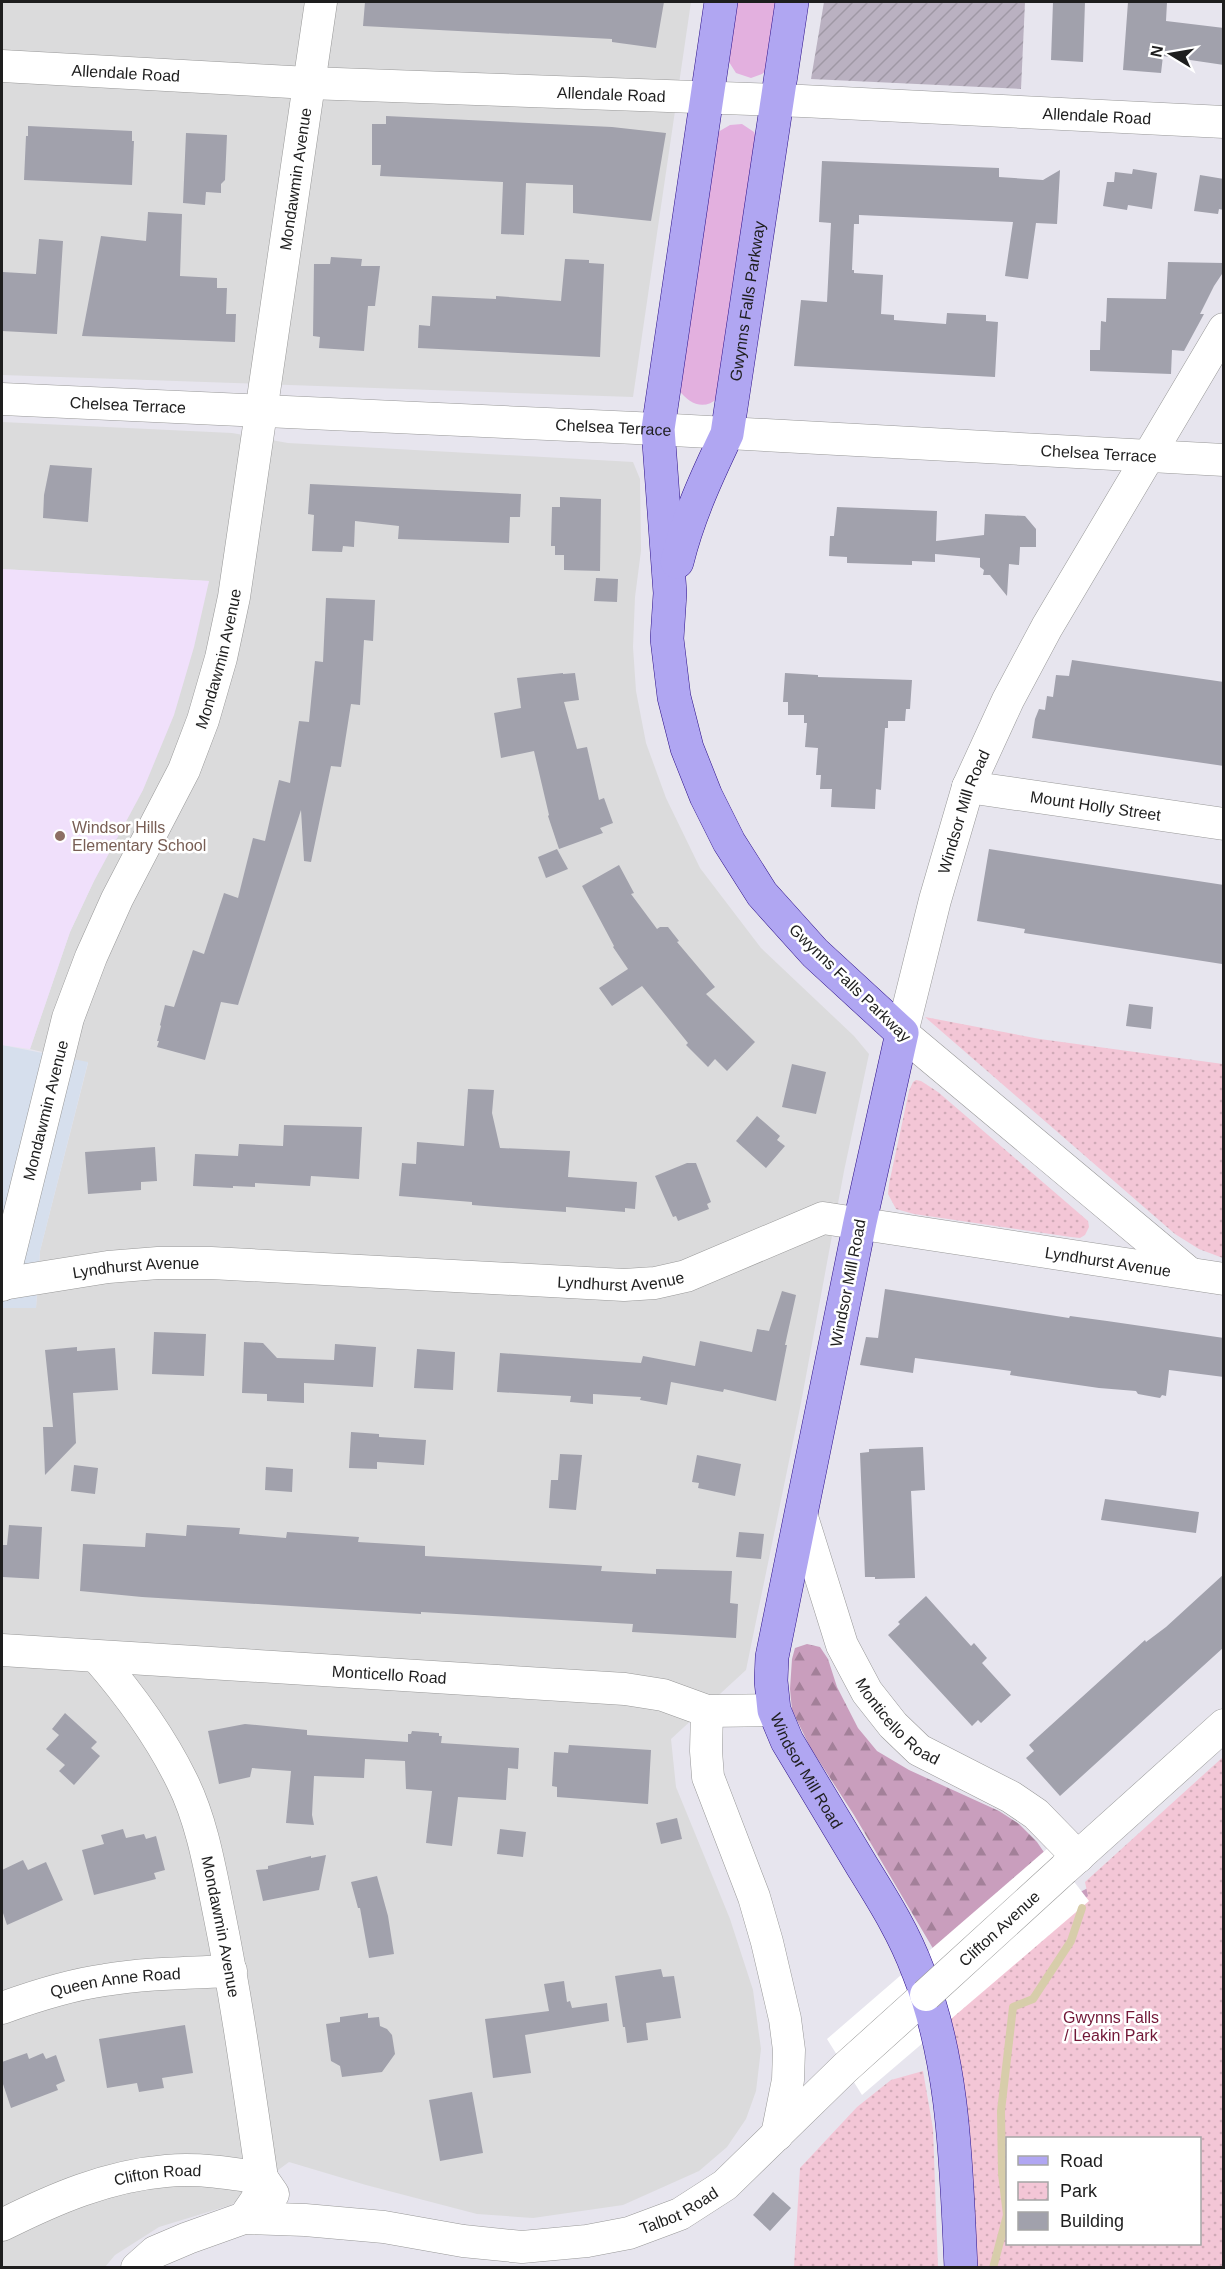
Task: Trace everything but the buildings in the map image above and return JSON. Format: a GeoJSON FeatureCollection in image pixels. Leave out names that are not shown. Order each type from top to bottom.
{"type":"FeatureCollection","features":[{"type":"Feature","properties":{"kind":"main road","name":"Gwynns Falls Parkway"},"geometry":{"type":"LineString","coordinates":[[721,2],[658,429],[670,593],[667,639],[674,696],[687,748],[706,796],[729,842],[762,894],[814,953],[902,1033]]}},
{"type":"Feature","properties":{"kind":"main road","name":"Gwynns Falls Parkway"},"geometry":{"type":"LineString","coordinates":[[670,593],[684,531],[727,434],[792,2]]}},
{"type":"Feature","properties":{"kind":"main road","name":"Windsor Mill Road"},"geometry":{"type":"LineString","coordinates":[[902,1033],[860,1222],[772,1657],[771,1681],[774,1710],[787,1741],[898,1926],[919,1971],[935,2025],[948,2091],[956,2158],[961,2268]]}},
{"type":"Feature","properties":{"kind":"street","name":"Mondawmin Avenue"},"geometry":{"type":"LineString","coordinates":[[2,1284],[68,1018],[91,957],[117,899],[184,770],[203,720],[221,658],[234,597],[321,2]]}},
{"type":"Feature","properties":{"kind":"street","name":"Allendale Road"},"geometry":{"type":"LineString","coordinates":[[2,66],[309,83],[777,100],[1224,122]]}},
{"type":"Feature","properties":{"kind":"street","name":"Windsor Mill Road"},"geometry":{"type":"LineString","coordinates":[[902,1033],[935,900],[968,787],[1008,700],[1047,627],[1224,329]]}},
{"type":"Feature","properties":{"kind":"street","name":"Chelsea Terrace"},"geometry":{"type":"LineString","coordinates":[[2,399],[658,429],[1224,460]]}},
{"type":"Feature","properties":{"kind":"street","name":"Mount Holly Street"},"geometry":{"type":"LineString","coordinates":[[968,787],[1224,824]]}},
{"type":"Feature","properties":{"kind":"street","name":"Gwynns Falls Parkway"},"geometry":{"type":"LineString","coordinates":[[902,1033],[1189,1274]]}},
{"type":"Feature","properties":{"kind":"street","name":"Lyndhurst Avenue"},"geometry":{"type":"LineString","coordinates":[[2,1284],[108,1267],[158,1263],[201,1263],[624,1285],[655,1283],[686,1276],[822,1218],[1224,1279]]}},
{"type":"Feature","properties":{"kind":"street","name":"Monticello Road"},"geometry":{"type":"LineString","coordinates":[[802,1517],[842,1645],[867,1692],[893,1725],[919,1750],[1011,1797],[1036,1814],[1071,1863]]}},
{"type":"Feature","properties":{"kind":"street","name":"Monticello Road"},"geometry":{"type":"LineString","coordinates":[[2,1650],[625,1689],[663,1695],[707,1711],[774,1710]]}},
{"type":"Feature","properties":{"kind":"street","name":"Mondawmin Avenue"},"geometry":{"type":"LineString","coordinates":[[97,1657],[124,1688],[154,1732],[182,1782],[198,1825],[210,1869],[231,1971],[262,2178],[257,2199],[244,2218]]}},
{"type":"Feature","properties":{"kind":"street"},"geometry":{"type":"LineString","coordinates":[[707,1711],[708,1777],[754,1897],[785,2019],[789,2050],[788,2080],[777,2135]]}},
{"type":"Feature","properties":{"kind":"street","name":"Clifton Avenue"},"geometry":{"type":"LineString","coordinates":[[777,2135],[845,2068],[1224,1725]]}},
{"type":"Feature","properties":{"kind":"street","name":"Queen Anne Road"},"geometry":{"type":"LineString","coordinates":[[2,2008],[44,1993],[105,1980],[162,1974],[231,1971]]}},
{"type":"Feature","properties":{"kind":"street","name":"Talbot Road"},"geometry":{"type":"LineString","coordinates":[[137,2268],[155,2252],[244,2218],[305,2220],[384,2227],[463,2241],[522,2247],[587,2241],[629,2233],[680,2214],[725,2186],[777,2135]]}},
{"type":"Feature","properties":{"kind":"street","name":"Clifton Road"},"geometry":{"type":"LineString","coordinates":[[2,2225],[57,2197],[112,2180],[155,2172],[214,2171],[262,2178]]}},
{"type":"Feature","properties":{"kind":"street"},"geometry":{"type":"LineString","coordinates":[[262,2178],[281,2206],[305,2220]]}},
{"type":"Feature","properties":{"kind":"shaded area"},"geometry":{"type":"Polygon","coordinates":[[[2,2],[691,2],[633,397],[2,375],[2,2]]]}},
{"type":"Feature","properties":{"kind":"shaded area"},"geometry":{"type":"Polygon","coordinates":[[[735,2],[779,2],[767,70],[751,78],[736,73],[729,62],[735,2]]]}},
{"type":"Feature","properties":{"kind":"shaded area"},"geometry":{"type":"Polygon","coordinates":[[[824,2],[1025,2],[1021,89],[811,79],[824,2]]]}},
{"type":"Feature","properties":{"kind":"shaded area"},"geometry":{"type":"Polygon","coordinates":[[[742,124],[754,132],[758,141],[718,398],[702,405],[687,399],[679,390],[718,132],[730,125],[742,124]]]}},
{"type":"Feature","properties":{"kind":"shaded area"},"geometry":{"type":"Polygon","coordinates":[[[2,422],[232,433],[288,443],[633,462],[640,479],[641,551],[635,597],[633,647],[636,691],[646,743],[666,798],[700,868],[761,948],[854,1036],[869,1054],[746,1670],[671,1739],[676,1787],[730,1919],[753,1990],[761,2049],[756,2091],[746,2119],[727,2147],[699,2171],[623,2205],[533,2218],[477,2214],[289,2162],[231,2205],[159,2227],[115,2255],[105,2267],[2,2268],[2,1308],[36,1308],[40,1251],[88,1063],[30,1049],[70,932],[93,883],[209,581],[2,569],[2,422]]]}},
{"type":"Feature","properties":{"kind":"shaded area","name":"Windsor Hills Elementary School"},"geometry":{"type":"Polygon","coordinates":[[[2,569],[209,581],[194,647],[174,715],[143,790],[93,883],[70,932],[30,1049],[2,1045],[2,569]]]}},
{"type":"Feature","properties":{"kind":"shaded area"},"geometry":{"type":"Polygon","coordinates":[[[2,1045],[88,1062],[40,1251],[36,1308],[2,1308],[2,1045]]]}},
{"type":"Feature","properties":{"kind":"green space"},"geometry":{"type":"Polygon","coordinates":[[[925,1017],[1040,1039],[1223,1064],[1223,1258],[1199,1249],[1175,1234],[925,1017]]]}},
{"type":"Feature","properties":{"kind":"green space"},"geometry":{"type":"Polygon","coordinates":[[[916,1080],[938,1092],[1088,1221],[1089,1227],[1085,1235],[1080,1238],[1071,1237],[914,1214],[896,1209],[888,1194],[889,1184],[909,1091],[916,1080]]]}},
{"type":"Feature","properties":{"kind":"green space","name":"Gwynns Falls / Leakin Park"},"geometry":{"type":"Polygon","coordinates":[[[807,1644],[820,1647],[828,1659],[837,1687],[858,1728],[877,1751],[909,1770],[999,1811],[1019,1824],[1080,1892],[1092,1886],[1174,1815],[1223,2267],[986,2267],[970,2011],[854,1815],[810,1747],[792,1710],[790,1689],[795,1648],[807,1644]]]}},
{"type":"Feature","properties":{"kind":"green space","name":"Gwynns Falls / Leakin Park"},"geometry":{"type":"Polygon","coordinates":[[[1223,1757],[1223,2267],[974,2267],[946,2021],[1088,1896],[1085,1882],[1223,1757]]]}},
{"type":"Feature","properties":{"kind":"green space"},"geometry":{"type":"Polygon","coordinates":[[[923,2071],[933,2129],[938,2267],[794,2267],[800,2168],[857,2107],[891,2080],[923,2071]]]}},
{"type":"Feature","properties":{"kind":"pier"},"geometry":{"type":"Polygon","coordinates":[[[1048,1848],[1089,1901],[862,2095],[827,2039],[1048,1848]]]}},
{"type":"Feature","properties":{"kind":"waterway"},"geometry":{"type":"LineString","coordinates":[[1006,2207],[1002,2174],[1001,2111],[1013,2007],[1033,1999],[1071,1941],[1082,1908]]}},
{"type":"Feature","properties":{"kind":"waterway"},"geometry":{"type":"LineString","coordinates":[[993,2268],[1006,2219]]}},
{"type":"Feature","properties":{"kind":"place","name":"Windsor Hills Elementary School"},"geometry":{"type":"Point","coordinates":[60,836]}}]}
